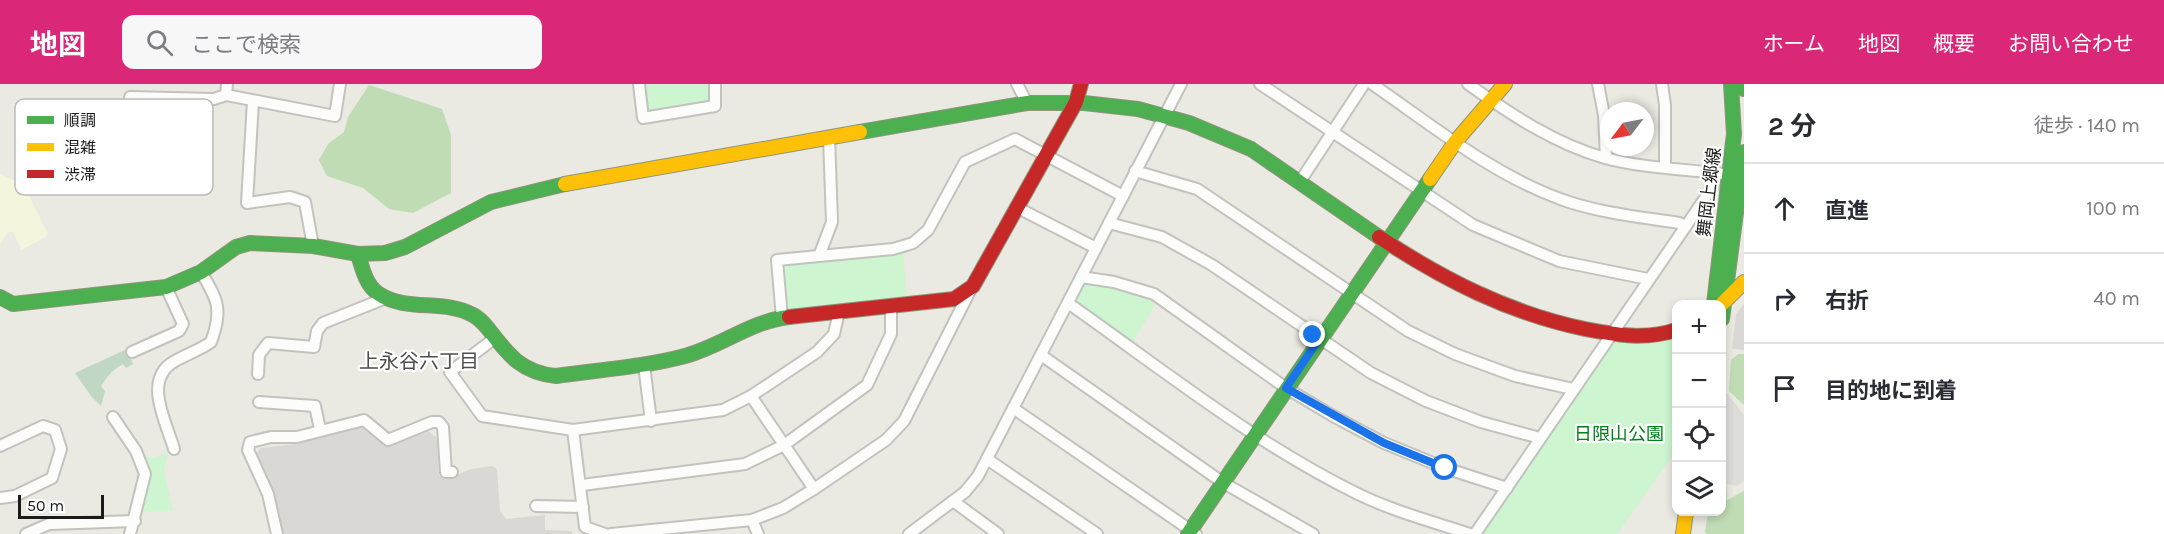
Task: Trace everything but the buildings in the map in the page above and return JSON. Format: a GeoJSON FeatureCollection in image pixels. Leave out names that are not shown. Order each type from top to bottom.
{"type":"FeatureCollection","features":[{"type":"Feature","properties":{"kind":"street"},"geometry":{"type":"LineString","coordinates":[[130,96],[214,99],[227,90],[253,101],[334,116],[339,84]]}},
{"type":"Feature","properties":{"kind":"street"},"geometry":{"type":"LineString","coordinates":[[639,84],[643,118],[715,106],[715,84]]}},
{"type":"Feature","properties":{"kind":"street"},"geometry":{"type":"LineString","coordinates":[[1017,84],[1027,103]]}},
{"type":"Feature","properties":{"kind":"street"},"geometry":{"type":"LineString","coordinates":[[611,534],[752,520],[783,508],[886,440],[904,421],[973,286],[1076,102],[1081,84]]}},
{"type":"Feature","properties":{"kind":"street"},"geometry":{"type":"LineString","coordinates":[[909,534],[965,492],[987,459],[1181,84]]}},
{"type":"Feature","properties":{"kind":"street"},"geometry":{"type":"LineString","coordinates":[[1260,84],[1473,225],[1559,261],[1648,279]]}},
{"type":"Feature","properties":{"kind":"street"},"geometry":{"type":"LineString","coordinates":[[1299,183],[1364,84]]}},
{"type":"Feature","properties":{"kind":"street"},"geometry":{"type":"LineString","coordinates":[[1372,84],[1526,185],[1563,200],[1603,211],[1679,223],[1685,226]]}},
{"type":"Feature","properties":{"kind":"street"},"geometry":{"type":"LineString","coordinates":[[1468,84],[1490,100],[1566,144],[1606,158],[1729,174]]}},
{"type":"Feature","properties":{"kind":"street"},"geometry":{"type":"LineString","coordinates":[[1013,408],[1191,533],[1319,339],[1456,141],[1505,84]]}},
{"type":"Feature","properties":{"kind":"street"},"geometry":{"type":"LineString","coordinates":[[1599,84],[1604,115],[1606,158]]}},
{"type":"Feature","properties":{"kind":"street"},"geometry":{"type":"LineString","coordinates":[[1662,84],[1665,105],[1665,167]]}},
{"type":"Feature","properties":{"kind":"street","name":"舞岡上郷線"},"geometry":{"type":"LineString","coordinates":[[1721,300],[1732,259],[1729,174],[1734,134],[1731,84]]}},
{"type":"Feature","properties":{"kind":"street"},"geometry":{"type":"LineString","coordinates":[[1743,84],[1744,89]]}},
{"type":"Feature","properties":{"kind":"street"},"geometry":{"type":"LineString","coordinates":[[253,101],[247,203],[290,197],[305,202],[313,246]]}},
{"type":"Feature","properties":{"kind":"street"},"geometry":{"type":"LineString","coordinates":[[0,297],[13,304],[166,287],[201,272],[236,247],[250,243],[313,246],[358,254],[385,253],[405,247],[491,202],[514,194],[1027,103],[1076,102],[1165,114],[1244,145],[1428,271],[1495,304],[1565,326],[1640,337],[1672,331]]}},
{"type":"Feature","properties":{"kind":"street"},"geometry":{"type":"LineString","coordinates":[[819,256],[832,222],[829,137]]}},
{"type":"Feature","properties":{"kind":"street"},"geometry":{"type":"LineString","coordinates":[[782,318],[777,260],[893,249],[913,243],[928,230],[965,162],[1015,139],[1123,196]]}},
{"type":"Feature","properties":{"kind":"street","name":"舞岡上郷線"},"geometry":{"type":"LineString","coordinates":[[1729,174],[1744,152]]}},
{"type":"Feature","properties":{"kind":"street"},"geometry":{"type":"LineString","coordinates":[[1135,171],[1197,189],[1408,331],[1455,354],[1515,376],[1573,389]]}},
{"type":"Feature","properties":{"kind":"street"},"geometry":{"type":"LineString","coordinates":[[1475,534],[1685,226],[1712,188],[1729,174]]}},
{"type":"Feature","properties":{"kind":"street"},"geometry":{"type":"LineString","coordinates":[[1016,207],[1096,249]]}},
{"type":"Feature","properties":{"kind":"street"},"geometry":{"type":"LineString","coordinates":[[1109,223],[1162,237],[1212,265],[1371,373],[1426,401],[1480,422],[1540,438]]}},
{"type":"Feature","properties":{"kind":"street"},"geometry":{"type":"LineString","coordinates":[[358,254],[368,284],[386,298],[465,310],[478,317],[517,366],[537,375],[556,376],[644,365],[704,350],[767,319],[954,299],[973,286]]}},
{"type":"Feature","properties":{"kind":"street"},"geometry":{"type":"LineString","coordinates":[[174,449],[157,389],[158,379],[160,372],[173,362],[211,342],[219,321],[218,304],[201,272]]}},
{"type":"Feature","properties":{"kind":"street"},"geometry":{"type":"LineString","coordinates":[[1081,277],[1114,282],[1154,294],[1286,388],[1384,443],[1445,468],[1507,488]]}},
{"type":"Feature","properties":{"kind":"street"},"geometry":{"type":"LineString","coordinates":[[1724,300],[1744,282]]}},
{"type":"Feature","properties":{"kind":"street"},"geometry":{"type":"LineString","coordinates":[[132,352],[179,331],[183,324],[166,287]]}},
{"type":"Feature","properties":{"kind":"street"},"geometry":{"type":"LineString","coordinates":[[258,374],[259,355],[268,344],[314,347],[317,331],[323,323],[386,298]]}},
{"type":"Feature","properties":{"kind":"street"},"geometry":{"type":"LineString","coordinates":[[1068,303],[1255,434],[1359,494],[1470,534]]}},
{"type":"Feature","properties":{"kind":"street"},"geometry":{"type":"LineString","coordinates":[[582,485],[745,464],[784,445],[867,385],[891,334],[891,307]]}},
{"type":"Feature","properties":{"kind":"street"},"geometry":{"type":"LineString","coordinates":[[495,338],[450,372],[482,416],[573,430],[723,410],[751,396],[817,352],[834,334],[839,312]]}},
{"type":"Feature","properties":{"kind":"street"},"geometry":{"type":"LineString","coordinates":[[1041,355],[1222,483],[1313,534]]}},
{"type":"Feature","properties":{"kind":"street"},"geometry":{"type":"LineString","coordinates":[[644,365],[651,421]]}},
{"type":"Feature","properties":{"kind":"street"},"geometry":{"type":"LineString","coordinates":[[751,396],[814,489]]}},
{"type":"Feature","properties":{"kind":"street"},"geometry":{"type":"LineString","coordinates":[[259,402],[315,406],[320,429]]}},
{"type":"Feature","properties":{"kind":"street"},"geometry":{"type":"LineString","coordinates":[[113,417],[136,451],[145,474],[130,534]]}},
{"type":"Feature","properties":{"kind":"street"},"geometry":{"type":"LineString","coordinates":[[277,534],[268,494],[248,450],[250,442],[272,437],[297,436],[364,420],[388,440],[432,422],[440,422],[443,427],[446,471],[452,472]]}},
{"type":"Feature","properties":{"kind":"street"},"geometry":{"type":"LineString","coordinates":[[0,446],[44,426],[55,430],[61,449],[52,478],[15,496],[0,498]]}},
{"type":"Feature","properties":{"kind":"street"},"geometry":{"type":"LineString","coordinates":[[573,430],[582,485],[585,527],[605,534]]}},
{"type":"Feature","properties":{"kind":"street"},"geometry":{"type":"LineString","coordinates":[[987,459],[1097,534]]}},
{"type":"Feature","properties":{"kind":"street"},"geometry":{"type":"LineString","coordinates":[[953,501],[998,534]]}},
{"type":"Feature","properties":{"kind":"street"},"geometry":{"type":"LineString","coordinates":[[536,506],[583,507]]}},
{"type":"Feature","properties":{"kind":"street"},"geometry":{"type":"LineString","coordinates":[[1683,534],[1685,516]]}},
{"type":"Feature","properties":{"kind":"street"},"geometry":{"type":"LineString","coordinates":[[1693,534],[1695,516]]}},
{"type":"Feature","properties":{"kind":"street"},"geometry":{"type":"LineString","coordinates":[[752,520],[758,534]]}},
{"type":"Feature","properties":{"kind":"street"},"geometry":{"type":"LineString","coordinates":[[26,534],[49,524],[135,521]]}},
{"type":"Feature","properties":{"kind":"shaded area"},"geometry":{"type":"Polygon","coordinates":[[[0,174],[15,181],[15,195],[29,195],[48,234],[21,250],[13,232],[9,232],[0,244],[0,174]]]}},
{"type":"Feature","properties":{"kind":"shaded area"},"geometry":{"type":"Polygon","coordinates":[[[1744,304],[1744,350],[1732,349],[1736,314],[1744,304]]]}},
{"type":"Feature","properties":{"kind":"shaded area"},"geometry":{"type":"Polygon","coordinates":[[[127,349],[133,364],[126,368],[123,364],[106,379],[101,386],[105,391],[101,406],[75,373],[127,349]]]}},
{"type":"Feature","properties":{"kind":"shaded area"},"geometry":{"type":"Polygon","coordinates":[[[1726,392],[1744,415],[1744,481],[1737,486],[1726,484],[1726,392]]]}},
{"type":"Feature","properties":{"kind":"shaded area"},"geometry":{"type":"Polygon","coordinates":[[[361,427],[382,441],[384,446],[427,430],[437,438],[439,476],[452,477],[471,469],[492,466],[497,469],[500,511],[506,519],[545,515],[545,530],[572,531],[572,534],[281,534],[273,492],[256,455],[260,448],[296,444],[361,427]]]}},
{"type":"Feature","properties":{"kind":"green space"},"geometry":{"type":"Polygon","coordinates":[[[645,84],[709,84],[710,101],[648,111],[645,84]]]}},
{"type":"Feature","properties":{"kind":"green space"},"geometry":{"type":"Polygon","coordinates":[[[369,85],[442,109],[451,135],[451,193],[413,213],[389,209],[363,188],[327,176],[319,160],[328,144],[344,132],[348,117],[369,85]]]}},
{"type":"Feature","properties":{"kind":"green space"},"geometry":{"type":"Polygon","coordinates":[[[903,253],[907,300],[787,313],[783,264],[903,253]]]}},
{"type":"Feature","properties":{"kind":"green space"},"geometry":{"type":"Polygon","coordinates":[[[1085,282],[1131,291],[1156,303],[1133,342],[1073,300],[1085,282]]]}},
{"type":"Feature","properties":{"kind":"green space","name":"日限山公園"},"geometry":{"type":"Polygon","coordinates":[[[1672,340],[1672,457],[1617,534],[1482,534],[1610,345],[1619,341],[1649,344],[1672,340]]]}},
{"type":"Feature","properties":{"kind":"green space"},"geometry":{"type":"Polygon","coordinates":[[[1738,354],[1744,354],[1744,405],[1729,391],[1731,360],[1738,354]]]}},
{"type":"Feature","properties":{"kind":"green space"},"geometry":{"type":"Polygon","coordinates":[[[168,453],[164,470],[173,511],[141,512],[148,475],[142,456],[154,458],[168,453]]]}},
{"type":"Feature","properties":{"kind":"green space"},"geometry":{"type":"Polygon","coordinates":[[[1726,473],[1727,500],[1744,491],[1744,534],[1706,534],[1707,516],[1726,516],[1726,473]]]}},
{"type":"Feature","properties":{"kind":"traffic: fast"},"geometry":{"type":"LineString","coordinates":[[1714,300],[1734,134],[1731,84]]}},
{"type":"Feature","properties":{"kind":"traffic: fast"},"geometry":{"type":"LineString","coordinates":[[1743,84],[1744,89]]}},
{"type":"Feature","properties":{"kind":"traffic: fast"},"geometry":{"type":"LineString","coordinates":[[860,132],[1027,103],[1084,103],[1138,109],[1189,123],[1251,149],[1379,237]]}},
{"type":"Feature","properties":{"kind":"traffic: fast"},"geometry":{"type":"LineString","coordinates":[[1725,300],[1744,152]]}},
{"type":"Feature","properties":{"kind":"traffic: fast"},"geometry":{"type":"LineString","coordinates":[[1188,534],[1430,179]]}},
{"type":"Feature","properties":{"kind":"traffic: fast"},"geometry":{"type":"LineString","coordinates":[[0,297],[13,304],[166,287],[201,272],[236,247],[250,243],[313,246],[358,254],[385,253],[405,247],[491,202],[565,184]]}},
{"type":"Feature","properties":{"kind":"traffic: fast"},"geometry":{"type":"LineString","coordinates":[[358,254],[368,282],[379,294],[401,303],[450,308],[473,315],[483,322],[518,362],[534,371],[556,376],[637,366],[685,356],[699,352],[762,323],[789,317]]}},
{"type":"Feature","properties":{"kind":"traffic: slow"},"geometry":{"type":"LineString","coordinates":[[1430,179],[1456,141],[1505,84]]}},
{"type":"Feature","properties":{"kind":"traffic: slow"},"geometry":{"type":"LineString","coordinates":[[565,184],[860,132]]}},
{"type":"Feature","properties":{"kind":"traffic: slow"},"geometry":{"type":"LineString","coordinates":[[1726,300],[1744,282]]}},
{"type":"Feature","properties":{"kind":"traffic: slow"},"geometry":{"type":"LineString","coordinates":[[1683,534],[1685,516]]}},
{"type":"Feature","properties":{"kind":"traffic: jam"},"geometry":{"type":"LineString","coordinates":[[789,317],[954,299],[973,286],[1076,102],[1081,84]]}},
{"type":"Feature","properties":{"kind":"traffic: jam"},"geometry":{"type":"LineString","coordinates":[[1379,237],[1453,281],[1530,314],[1585,329],[1620,335],[1642,336],[1672,331]]}},
{"type":"Feature","properties":{"kind":"district","name":"上永谷六丁目"},"geometry":{"type":"Point","coordinates":[419,361]}},
{"type":"Feature","properties":{"kind":"route"},"geometry":{"type":"LineString","coordinates":[[1313,335],[1319,339],[1286,388],[1384,443],[1445,468]]}}]}
